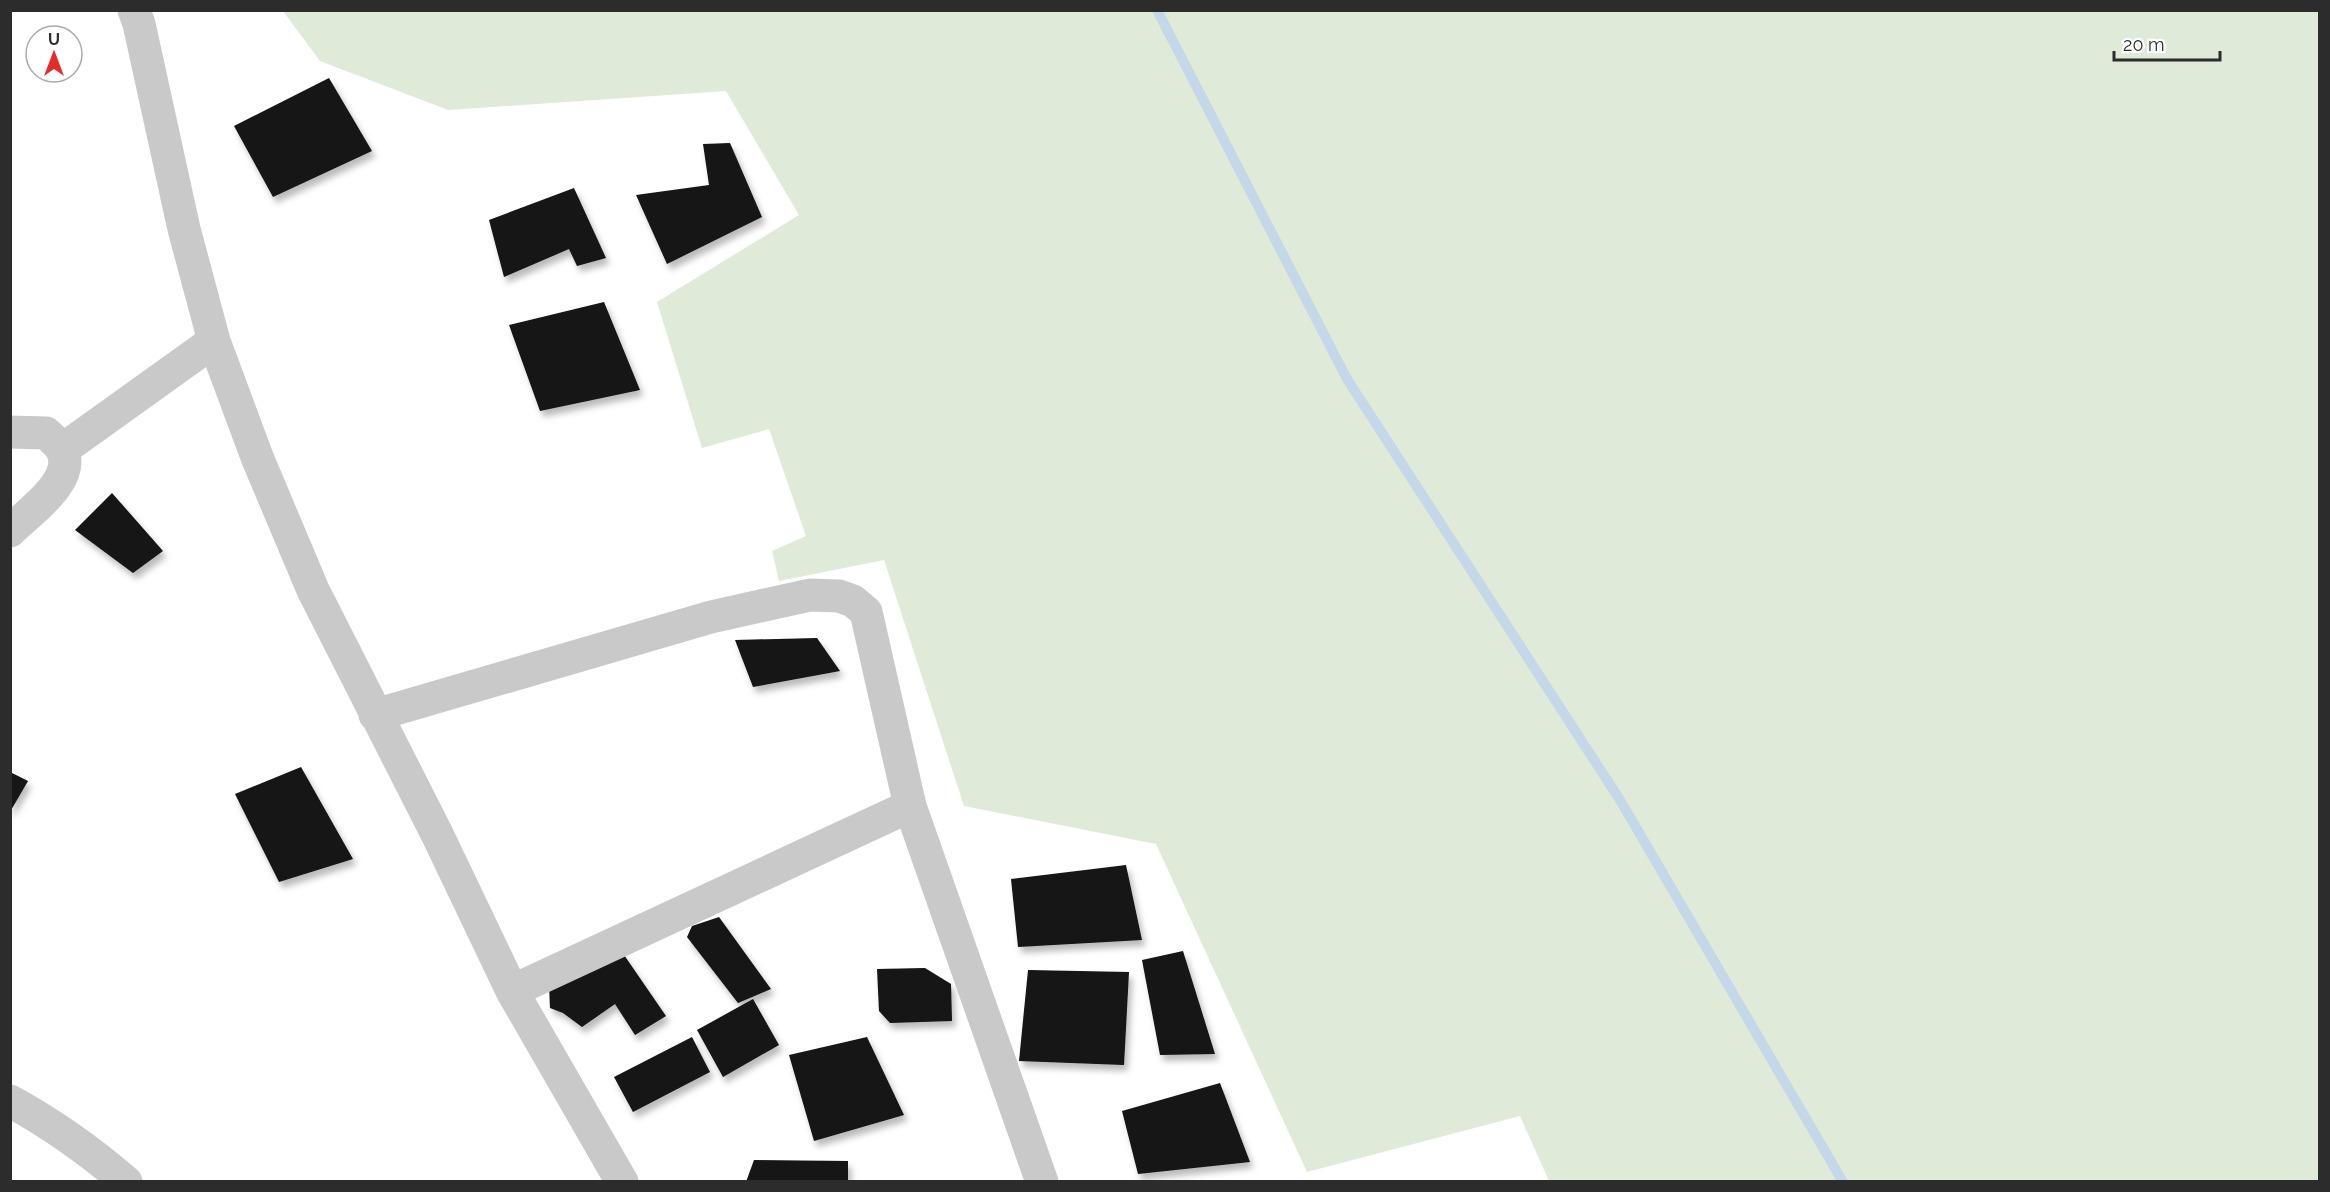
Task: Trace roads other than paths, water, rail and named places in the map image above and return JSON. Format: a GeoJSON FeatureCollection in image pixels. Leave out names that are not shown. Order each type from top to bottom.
{"type":"FeatureCollection","features":[{"type":"Feature","properties":{"kind":"street"},"geometry":{"type":"LineString","coordinates":[[134,10],[139,24],[183,229],[214,341],[257,457],[313,590],[437,834],[512,991],[622,1182]]}},
{"type":"Feature","properties":{"kind":"street"},"geometry":{"type":"LineString","coordinates":[[62,450],[214,341]]}},
{"type":"Feature","properties":{"kind":"street"},"geometry":{"type":"LineString","coordinates":[[10,432],[46,433],[62,450],[66,470],[57,485],[10,531]]}},
{"type":"Feature","properties":{"kind":"street"},"geometry":{"type":"LineString","coordinates":[[375,715],[711,617],[810,595],[839,596],[853,601],[866,612],[910,806],[1042,1182]]}},
{"type":"Feature","properties":{"kind":"street"},"geometry":{"type":"LineString","coordinates":[[512,991],[910,806]]}},
{"type":"Feature","properties":{"kind":"street"},"geometry":{"type":"LineString","coordinates":[[10,1101],[38,1116],[91,1152],[126,1182]]}},
{"type":"Feature","properties":{"kind":"waterway"},"geometry":{"type":"LineString","coordinates":[[1157,10],[1347,379],[1620,800],[1843,1182]]}}]}
